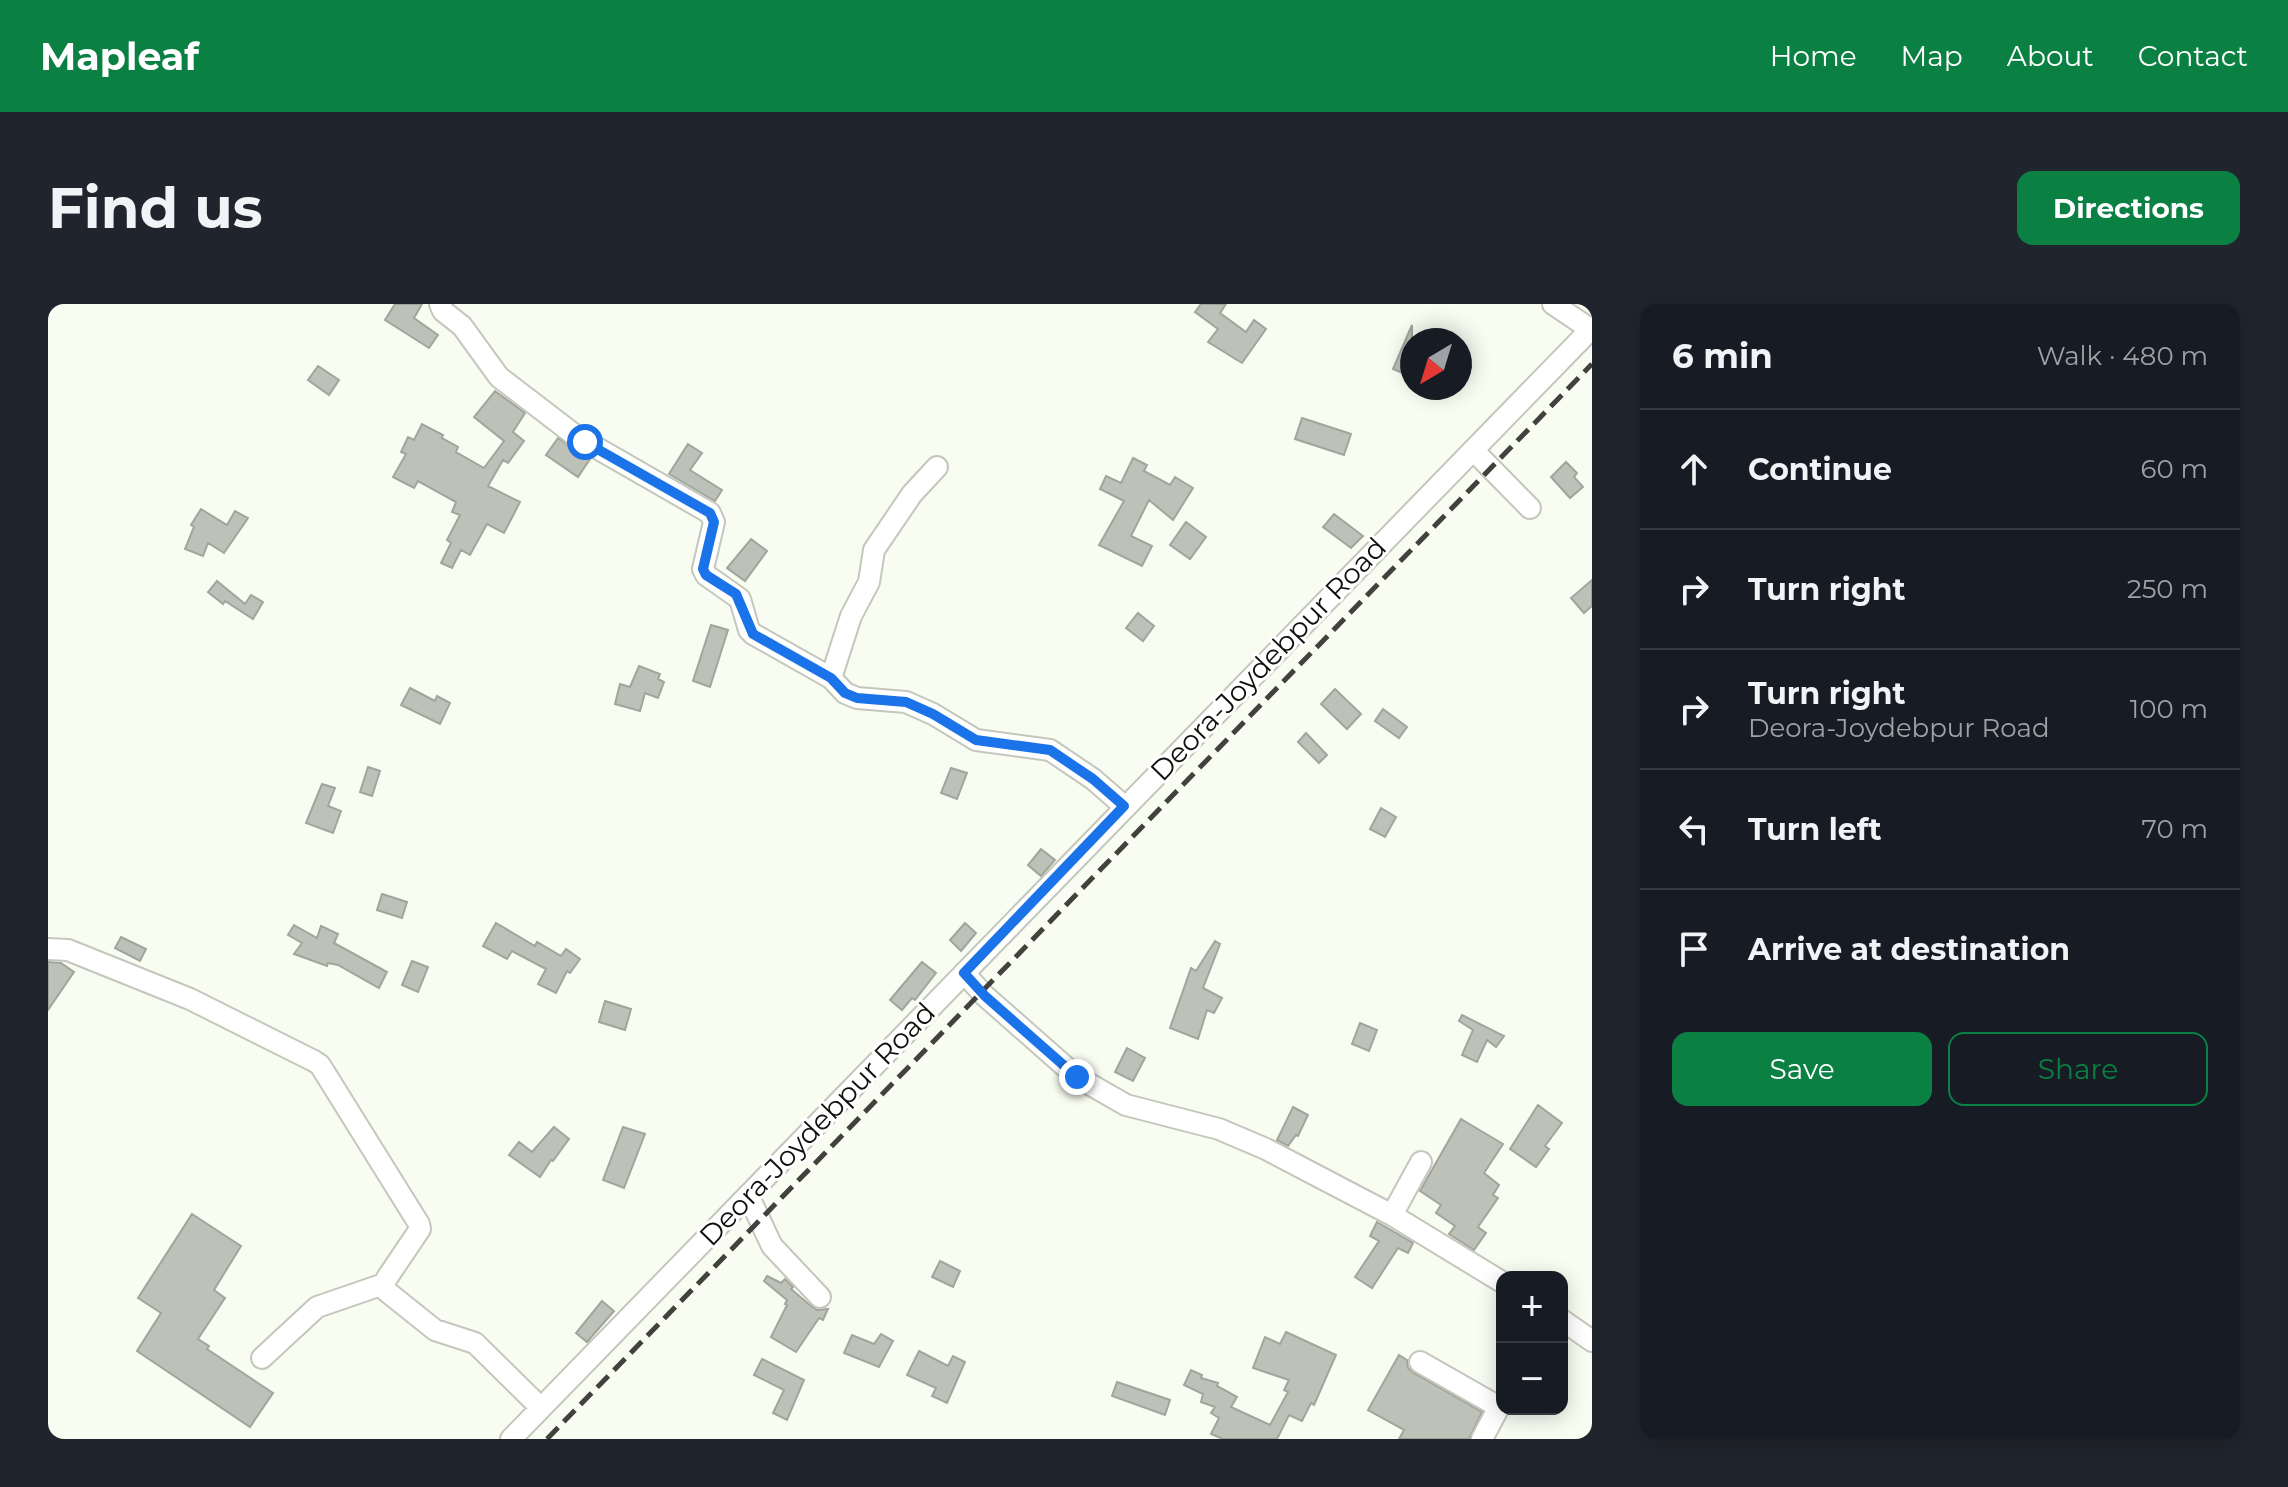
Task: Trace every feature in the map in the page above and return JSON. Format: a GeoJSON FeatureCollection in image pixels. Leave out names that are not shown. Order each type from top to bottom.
{"type":"FeatureCollection","features":[{"type":"Feature","properties":{"kind":"street"},"geometry":{"type":"LineString","coordinates":[[440,304],[443,311],[462,326],[496,374],[510,385],[576,436],[710,513],[714,522],[703,563],[706,575],[736,594],[753,634],[831,678],[845,693],[857,698],[906,702],[970,738],[1050,750],[1093,779],[1124,806]]}},
{"type":"Feature","properties":{"kind":"street"},"geometry":{"type":"LineString","coordinates":[[1553,304],[1591,329]]}},
{"type":"Feature","properties":{"kind":"street","name":"Deora-Joydebpur Road"},"geometry":{"type":"LineString","coordinates":[[511,1439],[1591,329]]}},
{"type":"Feature","properties":{"kind":"street"},"geometry":{"type":"LineString","coordinates":[[1473,450],[1530,508]]}},
{"type":"Feature","properties":{"kind":"street"},"geometry":{"type":"LineString","coordinates":[[831,678],[851,616],[869,582],[874,550],[912,494],[937,467]]}},
{"type":"Feature","properties":{"kind":"street"},"geometry":{"type":"LineString","coordinates":[[48,949],[68,950],[190,999],[320,1065],[419,1224],[420,1229],[384,1284],[317,1307],[262,1358]]}},
{"type":"Feature","properties":{"kind":"street"},"geometry":{"type":"LineString","coordinates":[[964,973],[985,996],[1077,1077],[1126,1105],[1219,1129],[1266,1149],[1392,1215],[1496,1278]]}},
{"type":"Feature","properties":{"kind":"street"},"geometry":{"type":"LineString","coordinates":[[1392,1215],[1421,1162]]}},
{"type":"Feature","properties":{"kind":"street"},"geometry":{"type":"LineString","coordinates":[[748,1195],[772,1246],[820,1297]]}},
{"type":"Feature","properties":{"kind":"street"},"geometry":{"type":"LineString","coordinates":[[384,1284],[385,1290],[435,1330],[475,1343],[541,1408]]}},
{"type":"Feature","properties":{"kind":"street"},"geometry":{"type":"LineString","coordinates":[[1568,1328],[1592,1341]]}},
{"type":"Feature","properties":{"kind":"street"},"geometry":{"type":"LineString","coordinates":[[1420,1362],[1496,1402]]}},
{"type":"Feature","properties":{"kind":"street"},"geometry":{"type":"LineString","coordinates":[[1482,1439],[1496,1414]]}},
{"type":"Feature","properties":{"kind":"building"},"geometry":{"type":"Polygon","coordinates":[[[395,304],[422,304],[414,318],[438,335],[429,348],[385,320],[395,304]]]}},
{"type":"Feature","properties":{"kind":"building"},"geometry":{"type":"Polygon","coordinates":[[[1201,304],[1226,304],[1220,313],[1246,332],[1254,320],[1266,329],[1242,363],[1208,342],[1218,329],[1195,312],[1201,304]]]}},
{"type":"Feature","properties":{"kind":"building"},"geometry":{"type":"Polygon","coordinates":[[[1400,353],[1400,372],[1393,369],[1400,353]]]}},
{"type":"Feature","properties":{"kind":"building"},"geometry":{"type":"Polygon","coordinates":[[[318,366],[339,380],[329,395],[308,380],[318,366]]]}},
{"type":"Feature","properties":{"kind":"building"},"geometry":{"type":"Polygon","coordinates":[[[495,391],[525,413],[513,432],[524,441],[508,463],[503,460],[488,486],[520,502],[504,533],[487,524],[470,555],[461,550],[452,568],[441,563],[451,543],[447,540],[460,515],[452,512],[456,502],[418,481],[414,488],[393,477],[406,454],[401,452],[408,437],[414,440],[422,424],[443,435],[442,438],[458,447],[456,452],[484,468],[504,441],[474,417],[495,391]]]}},
{"type":"Feature","properties":{"kind":"building"},"geometry":{"type":"Polygon","coordinates":[[[1302,418],[1351,434],[1344,455],[1295,439],[1302,418]]]}},
{"type":"Feature","properties":{"kind":"building"},"geometry":{"type":"Polygon","coordinates":[[[558,438],[590,459],[578,477],[546,455],[558,438]]]}},
{"type":"Feature","properties":{"kind":"building"},"geometry":{"type":"Polygon","coordinates":[[[688,444],[702,453],[690,470],[722,490],[715,501],[669,474],[688,444]]]}},
{"type":"Feature","properties":{"kind":"building"},"geometry":{"type":"Polygon","coordinates":[[[1133,458],[1147,465],[1144,471],[1170,485],[1175,477],[1193,488],[1173,520],[1149,500],[1131,536],[1152,546],[1142,566],[1099,545],[1124,501],[1100,489],[1106,476],[1121,483],[1133,458]]]}},
{"type":"Feature","properties":{"kind":"building"},"geometry":{"type":"Polygon","coordinates":[[[1566,462],[1577,473],[1574,477],[1583,487],[1570,498],[1551,477],[1566,462]]]}},
{"type":"Feature","properties":{"kind":"building"},"geometry":{"type":"Polygon","coordinates":[[[201,509],[227,525],[235,511],[248,518],[224,553],[208,543],[203,556],[185,549],[194,527],[191,525],[201,509]]]}},
{"type":"Feature","properties":{"kind":"building"},"geometry":{"type":"Polygon","coordinates":[[[1334,514],[1363,536],[1351,548],[1323,527],[1334,514]]]}},
{"type":"Feature","properties":{"kind":"building"},"geometry":{"type":"Polygon","coordinates":[[[1186,522],[1206,537],[1190,559],[1170,545],[1186,522]]]}},
{"type":"Feature","properties":{"kind":"building"},"geometry":{"type":"Polygon","coordinates":[[[751,539],[767,551],[745,581],[727,568],[751,539]]]}},
{"type":"Feature","properties":{"kind":"building"},"geometry":{"type":"Polygon","coordinates":[[[1592,580],[1592,606],[1584,613],[1571,598],[1592,580]]]}},
{"type":"Feature","properties":{"kind":"building"},"geometry":{"type":"Polygon","coordinates":[[[217,581],[245,604],[251,595],[263,602],[253,619],[225,601],[223,604],[208,592],[217,581]]]}},
{"type":"Feature","properties":{"kind":"building"},"geometry":{"type":"Polygon","coordinates":[[[1138,613],[1154,626],[1143,641],[1126,628],[1138,613]]]}},
{"type":"Feature","properties":{"kind":"building"},"geometry":{"type":"Polygon","coordinates":[[[711,625],[728,630],[710,687],[693,681],[711,625]]]}},
{"type":"Feature","properties":{"kind":"building"},"geometry":{"type":"Polygon","coordinates":[[[639,666],[660,674],[658,679],[664,682],[658,698],[645,693],[640,711],[615,704],[620,684],[630,687],[639,666]]]}},
{"type":"Feature","properties":{"kind":"building"},"geometry":{"type":"Polygon","coordinates":[[[410,688],[435,701],[437,696],[450,703],[440,724],[401,705],[410,688]]]}},
{"type":"Feature","properties":{"kind":"building"},"geometry":{"type":"Polygon","coordinates":[[[1335,689],[1361,714],[1347,729],[1321,704],[1335,689]]]}},
{"type":"Feature","properties":{"kind":"building"},"geometry":{"type":"Polygon","coordinates":[[[1383,709],[1407,727],[1399,738],[1375,721],[1383,709]]]}},
{"type":"Feature","properties":{"kind":"building"},"geometry":{"type":"Polygon","coordinates":[[[1306,733],[1327,755],[1319,763],[1298,742],[1306,733]]]}},
{"type":"Feature","properties":{"kind":"building"},"geometry":{"type":"Polygon","coordinates":[[[368,767],[380,771],[372,796],[360,792],[368,767]]]}},
{"type":"Feature","properties":{"kind":"building"},"geometry":{"type":"Polygon","coordinates":[[[951,768],[967,773],[957,799],[941,793],[951,768]]]}},
{"type":"Feature","properties":{"kind":"building"},"geometry":{"type":"Polygon","coordinates":[[[322,784],[335,788],[328,806],[341,811],[333,833],[306,823],[322,784]]]}},
{"type":"Feature","properties":{"kind":"building"},"geometry":{"type":"Polygon","coordinates":[[[1381,808],[1396,817],[1385,837],[1370,829],[1381,808]]]}},
{"type":"Feature","properties":{"kind":"building"},"geometry":{"type":"Polygon","coordinates":[[[1041,849],[1055,860],[1041,876],[1028,865],[1041,849]]]}},
{"type":"Feature","properties":{"kind":"building"},"geometry":{"type":"Polygon","coordinates":[[[382,894],[407,902],[402,918],[377,910],[382,894]]]}},
{"type":"Feature","properties":{"kind":"building"},"geometry":{"type":"Polygon","coordinates":[[[496,923],[535,946],[537,942],[561,956],[566,949],[580,959],[570,973],[567,971],[556,993],[538,984],[546,969],[512,951],[507,959],[483,946],[496,923]]]}},
{"type":"Feature","properties":{"kind":"building"},"geometry":{"type":"Polygon","coordinates":[[[965,923],[976,933],[961,951],[950,940],[965,923]]]}},
{"type":"Feature","properties":{"kind":"building"},"geometry":{"type":"Polygon","coordinates":[[[294,925],[317,938],[321,926],[338,934],[334,943],[387,972],[379,988],[338,965],[328,963],[327,966],[294,954],[302,943],[288,935],[294,925]]]}},
{"type":"Feature","properties":{"kind":"building"},"geometry":{"type":"Polygon","coordinates":[[[121,937],[146,949],[140,961],[115,948],[121,937]]]}},
{"type":"Feature","properties":{"kind":"building"},"geometry":{"type":"Polygon","coordinates":[[[1215,941],[1220,944],[1203,988],[1222,998],[1214,1013],[1207,1010],[1198,1039],[1170,1028],[1191,968],[1196,971],[1215,941]]]}},
{"type":"Feature","properties":{"kind":"building"},"geometry":{"type":"Polygon","coordinates":[[[412,961],[428,967],[418,992],[402,985],[412,961]]]}},
{"type":"Feature","properties":{"kind":"building"},"geometry":{"type":"Polygon","coordinates":[[[48,962],[61,963],[74,972],[48,1010],[48,962]]]}},
{"type":"Feature","properties":{"kind":"building"},"geometry":{"type":"Polygon","coordinates":[[[922,962],[936,973],[915,1000],[912,998],[902,1010],[890,1000],[922,962]]]}},
{"type":"Feature","properties":{"kind":"building"},"geometry":{"type":"Polygon","coordinates":[[[605,1001],[631,1009],[625,1030],[599,1022],[605,1001]]]}},
{"type":"Feature","properties":{"kind":"building"},"geometry":{"type":"Polygon","coordinates":[[[1462,1015],[1504,1036],[1496,1047],[1487,1040],[1477,1062],[1462,1055],[1473,1030],[1459,1021],[1462,1015]]]}},
{"type":"Feature","properties":{"kind":"building"},"geometry":{"type":"Polygon","coordinates":[[[1360,1023],[1377,1030],[1369,1051],[1352,1044],[1360,1023]]]}},
{"type":"Feature","properties":{"kind":"building"},"geometry":{"type":"Polygon","coordinates":[[[1127,1048],[1145,1058],[1133,1081],[1115,1072],[1127,1048]]]}},
{"type":"Feature","properties":{"kind":"building"},"geometry":{"type":"Polygon","coordinates":[[[1538,1105],[1562,1123],[1545,1146],[1549,1149],[1536,1167],[1510,1149],[1538,1105]]]}},
{"type":"Feature","properties":{"kind":"building"},"geometry":{"type":"Polygon","coordinates":[[[1293,1107],[1308,1115],[1298,1136],[1288,1146],[1277,1140],[1293,1107]]]}},
{"type":"Feature","properties":{"kind":"building"},"geometry":{"type":"Polygon","coordinates":[[[1461,1119],[1503,1144],[1484,1173],[1499,1185],[1493,1195],[1498,1198],[1478,1227],[1486,1233],[1474,1250],[1449,1234],[1455,1226],[1436,1213],[1441,1205],[1420,1191],[1461,1119]]]}},
{"type":"Feature","properties":{"kind":"building"},"geometry":{"type":"Polygon","coordinates":[[[554,1127],[569,1139],[540,1177],[509,1155],[519,1142],[532,1152],[554,1127]]]}},
{"type":"Feature","properties":{"kind":"building"},"geometry":{"type":"Polygon","coordinates":[[[623,1127],[645,1134],[624,1188],[603,1180],[623,1127]]]}},
{"type":"Feature","properties":{"kind":"building"},"geometry":{"type":"Polygon","coordinates":[[[192,1214],[241,1246],[214,1290],[225,1298],[198,1339],[209,1346],[207,1349],[273,1393],[250,1427],[137,1351],[161,1313],[138,1298],[192,1214]]]}},
{"type":"Feature","properties":{"kind":"building"},"geometry":{"type":"Polygon","coordinates":[[[1377,1222],[1413,1243],[1408,1253],[1398,1248],[1372,1288],[1355,1277],[1379,1241],[1370,1236],[1377,1222]]]}},
{"type":"Feature","properties":{"kind":"building"},"geometry":{"type":"Polygon","coordinates":[[[940,1261],[960,1271],[953,1287],[932,1277],[940,1261]]]}},
{"type":"Feature","properties":{"kind":"building"},"geometry":{"type":"Polygon","coordinates":[[[767,1276],[781,1283],[785,1279],[793,1287],[791,1289],[817,1310],[828,1309],[823,1320],[819,1318],[796,1352],[771,1337],[787,1300],[764,1281],[767,1276]]]}},
{"type":"Feature","properties":{"kind":"building"},"geometry":{"type":"Polygon","coordinates":[[[602,1301],[614,1311],[587,1342],[576,1333],[602,1301]]]}},
{"type":"Feature","properties":{"kind":"building"},"geometry":{"type":"Polygon","coordinates":[[[1286,1332],[1336,1355],[1314,1405],[1311,1403],[1302,1421],[1289,1415],[1277,1439],[1223,1439],[1211,1434],[1219,1418],[1211,1413],[1215,1407],[1201,1402],[1203,1394],[1184,1385],[1191,1370],[1202,1375],[1201,1378],[1218,1383],[1217,1386],[1237,1397],[1231,1407],[1270,1425],[1288,1392],[1284,1390],[1289,1380],[1253,1368],[1265,1337],[1280,1344],[1286,1332]]]}},
{"type":"Feature","properties":{"kind":"building"},"geometry":{"type":"Polygon","coordinates":[[[881,1334],[893,1341],[879,1367],[844,1353],[852,1335],[874,1344],[881,1334]]]}},
{"type":"Feature","properties":{"kind":"building"},"geometry":{"type":"Polygon","coordinates":[[[919,1351],[948,1366],[953,1356],[965,1362],[947,1403],[932,1396],[936,1388],[907,1375],[919,1351]]]}},
{"type":"Feature","properties":{"kind":"building"},"geometry":{"type":"Polygon","coordinates":[[[1399,1355],[1407,1360],[1408,1368],[1414,1373],[1482,1412],[1469,1439],[1399,1439],[1404,1430],[1368,1410],[1399,1355]]]}},
{"type":"Feature","properties":{"kind":"building"},"geometry":{"type":"Polygon","coordinates":[[[762,1359],[804,1380],[787,1420],[773,1413],[784,1390],[754,1375],[762,1359]]]}},
{"type":"Feature","properties":{"kind":"building"},"geometry":{"type":"Polygon","coordinates":[[[1117,1382],[1170,1400],[1165,1415],[1112,1396],[1117,1382]]]}},
{"type":"Feature","properties":{"kind":"railway"},"geometry":{"type":"LineString","coordinates":[[547,1439],[1592,364]]}},
{"type":"Feature","properties":{"kind":"route"},"geometry":{"type":"LineString","coordinates":[[585,442],[710,513],[714,522],[703,569],[706,575],[740,599],[753,634],[831,678],[845,693],[857,698],[906,702],[976,740],[1050,750],[1093,779],[1124,806],[964,973],[985,996],[1077,1077]]}}]}
